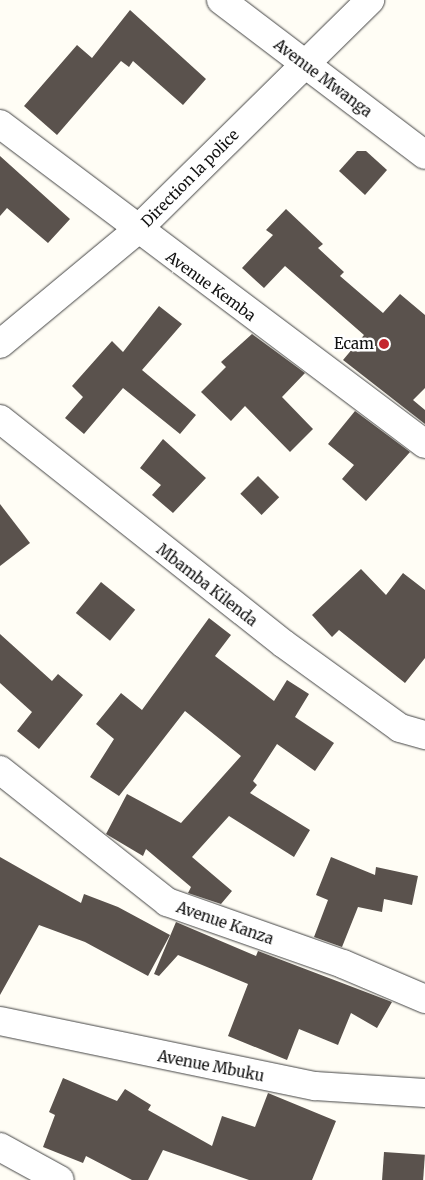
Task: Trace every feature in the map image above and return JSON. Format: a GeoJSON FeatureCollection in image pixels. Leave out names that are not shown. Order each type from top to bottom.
{"type":"FeatureCollection","features":[{"type":"Feature","properties":{"kind":"street","name":"Avenue Mwanga"},"geometry":{"type":"LineString","coordinates":[[221,0],[425,155]]}},
{"type":"Feature","properties":{"kind":"street","name":"Direction la police"},"geometry":{"type":"LineString","coordinates":[[0,344],[136,231],[306,66],[370,0]]}},
{"type":"Feature","properties":{"kind":"street","name":"Avenue Kemba"},"geometry":{"type":"LineString","coordinates":[[0,124],[136,231],[425,444]]}},
{"type":"Feature","properties":{"kind":"street","name":"Mbamba Kilenda"},"geometry":{"type":"LineString","coordinates":[[0,419],[284,644],[400,728],[425,735]]}},
{"type":"Feature","properties":{"kind":"street","name":"Avenue Kanza"},"geometry":{"type":"LineString","coordinates":[[0,770],[167,902],[343,964],[425,999]]}},
{"type":"Feature","properties":{"kind":"street","name":"Avenue Mbuku"},"geometry":{"type":"LineString","coordinates":[[0,1021],[315,1086],[425,1093]]}},
{"type":"Feature","properties":{"kind":"street"},"geometry":{"type":"LineString","coordinates":[[0,1147],[60,1180]]}},
{"type":"Feature","properties":{"kind":"building"},"geometry":{"type":"Polygon","coordinates":[[[130,10],[206,79],[183,105],[133,61],[129,67],[121,61],[57,135],[24,106],[77,45],[92,58],[130,10]]]}},
{"type":"Feature","properties":{"kind":"building"},"geometry":{"type":"Polygon","coordinates":[[[357,151],[366,151],[387,170],[365,195],[339,171],[357,151]]]}},
{"type":"Feature","properties":{"kind":"building"},"geometry":{"type":"Polygon","coordinates":[[[0,156],[70,219],[48,243],[7,208],[0,216],[0,156]]]}},
{"type":"Feature","properties":{"kind":"building"},"geometry":{"type":"Polygon","coordinates":[[[286,209],[323,244],[318,248],[344,272],[340,276],[383,313],[400,294],[425,315],[425,388],[413,400],[425,410],[425,424],[343,360],[364,335],[285,266],[264,288],[242,268],[273,235],[266,230],[286,209]]]}},
{"type":"Feature","properties":{"kind":"building"},"geometry":{"type":"Polygon","coordinates":[[[159,306],[182,324],[142,370],[196,415],[180,434],[123,388],[84,434],[65,418],[83,397],[72,386],[112,341],[123,352],[159,306]]]}},
{"type":"Feature","properties":{"kind":"building"},"geometry":{"type":"Polygon","coordinates":[[[252,334],[305,373],[282,397],[313,429],[290,452],[245,406],[231,421],[201,392],[226,367],[221,362],[252,334]]]}},
{"type":"Feature","properties":{"kind":"building"},"geometry":{"type":"Polygon","coordinates":[[[355,411],[410,452],[366,501],[342,479],[354,465],[328,444],[355,411]]]}},
{"type":"Feature","properties":{"kind":"building"},"geometry":{"type":"Polygon","coordinates":[[[163,439],[206,478],[173,513],[152,495],[161,485],[140,468],[163,439]]]}},
{"type":"Feature","properties":{"kind":"building"},"geometry":{"type":"Polygon","coordinates":[[[258,476],[279,497],[262,515],[240,494],[258,476]]]}},
{"type":"Feature","properties":{"kind":"building"},"geometry":{"type":"Polygon","coordinates":[[[0,504],[30,543],[0,566],[0,504]]]}},
{"type":"Feature","properties":{"kind":"building"},"geometry":{"type":"Polygon","coordinates":[[[361,569],[386,595],[403,573],[425,590],[425,658],[405,683],[339,630],[332,637],[312,615],[361,569]]]}},
{"type":"Feature","properties":{"kind":"building"},"geometry":{"type":"Polygon","coordinates":[[[101,582],[135,610],[110,641],[76,613],[101,582]]]}},
{"type":"Feature","properties":{"kind":"building"},"geometry":{"type":"Polygon","coordinates":[[[209,618],[231,635],[215,656],[274,701],[287,680],[309,694],[295,717],[334,743],[315,771],[277,744],[253,781],[257,785],[250,793],[310,830],[294,857],[229,816],[192,857],[232,891],[221,904],[188,893],[191,887],[146,849],[143,856],[106,834],[127,794],[181,823],[241,756],[185,711],[119,796],[90,777],[114,739],[96,724],[121,693],[142,710],[209,618]]]}},
{"type":"Feature","properties":{"kind":"building"},"geometry":{"type":"Polygon","coordinates":[[[0,634],[52,681],[58,674],[83,695],[39,749],[17,731],[32,712],[0,683],[0,634]]]}},
{"type":"Feature","properties":{"kind":"building"},"geometry":{"type":"Polygon","coordinates":[[[0,857],[81,903],[84,894],[118,907],[170,935],[148,976],[85,942],[39,925],[0,995],[0,857]]]}},
{"type":"Feature","properties":{"kind":"building"},"geometry":{"type":"Polygon","coordinates":[[[331,857],[375,875],[376,867],[418,876],[412,905],[384,899],[382,912],[358,907],[342,947],[314,937],[328,900],[316,895],[331,857]]]}},
{"type":"Feature","properties":{"kind":"building"},"geometry":{"type":"Polygon","coordinates":[[[176,922],[256,956],[258,951],[392,1002],[377,1028],[351,1013],[338,1045],[299,1029],[287,1060],[228,1036],[248,984],[178,955],[159,976],[154,974],[176,922]]]}},
{"type":"Feature","properties":{"kind":"building"},"geometry":{"type":"Polygon","coordinates":[[[63,1078],[117,1101],[125,1089],[151,1105],[148,1110],[212,1146],[222,1116],[255,1127],[268,1093],[336,1121],[312,1180],[249,1180],[163,1150],[148,1180],[132,1180],[86,1156],[83,1163],[43,1147],[55,1115],[49,1112],[63,1078]]]}},
{"type":"Feature","properties":{"kind":"building"},"geometry":{"type":"Polygon","coordinates":[[[384,1152],[425,1155],[423,1180],[382,1180],[384,1152]]]}},
{"type":"Feature","properties":{"kind":"place","name":"Ecam"},"geometry":{"type":"Point","coordinates":[384,344]}}]}
